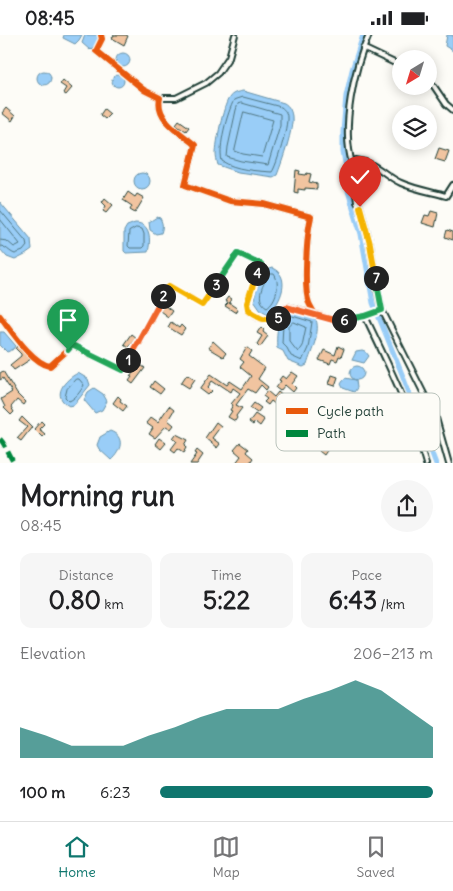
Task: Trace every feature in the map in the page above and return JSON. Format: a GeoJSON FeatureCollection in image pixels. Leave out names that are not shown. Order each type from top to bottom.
{"type":"FeatureCollection","features":[{"type":"Feature","properties":{"kind":"street"},"geometry":{"type":"LineString","coordinates":[[102,35],[96,51],[144,90],[160,98],[176,98],[206,83],[218,73],[229,57],[235,35]]}},
{"type":"Feature","properties":{"kind":"street"},"geometry":{"type":"LineString","coordinates":[[369,35],[358,62],[349,119],[349,151],[357,202],[370,244],[382,310],[424,393]]}},
{"type":"Feature","properties":{"kind":"street"},"geometry":{"type":"LineString","coordinates":[[363,48],[392,62]]}},
{"type":"Feature","properties":{"kind":"street"},"geometry":{"type":"LineString","coordinates":[[438,92],[453,110]]}},
{"type":"Feature","properties":{"kind":"street"},"geometry":{"type":"LineString","coordinates":[[160,98],[160,112],[169,123],[195,145],[186,185],[230,201],[264,204],[311,217],[308,229],[306,286],[308,303],[314,313]]}},
{"type":"Feature","properties":{"kind":"street"},"geometry":{"type":"LineString","coordinates":[[352,163],[360,160],[382,169],[400,183],[446,196],[453,185]]}},
{"type":"Feature","properties":{"kind":"street"},"geometry":{"type":"LineString","coordinates":[[0,316],[28,351],[44,365],[50,366],[72,345],[123,370],[169,286],[202,305],[238,253],[261,264],[247,303],[248,309],[256,316],[276,321],[286,307],[314,313],[337,321],[365,316],[382,310]]}},
{"type":"Feature","properties":{"kind":"street"},"geometry":{"type":"LineString","coordinates":[[365,316],[401,393]]}},
{"type":"Feature","properties":{"kind":"street"},"geometry":{"type":"LineString","coordinates":[[440,432],[449,463]]}},
{"type":"Feature","properties":{"kind":"street"},"geometry":{"type":"LineString","coordinates":[[422,451],[426,463]]}},
{"type":"Feature","properties":{"kind":"water"},"geometry":{"type":"Polygon","coordinates":[[[64,35],[82,35],[75,44],[63,38],[64,35]]]}},
{"type":"Feature","properties":{"kind":"water"},"geometry":{"type":"Polygon","coordinates":[[[85,35],[99,35],[97,43],[90,50],[82,43],[85,35]]]}},
{"type":"Feature","properties":{"kind":"water"},"geometry":{"type":"Polygon","coordinates":[[[447,35],[453,35],[453,51],[445,46],[447,35]]]}},
{"type":"Feature","properties":{"kind":"water"},"geometry":{"type":"Polygon","coordinates":[[[123,53],[128,55],[130,60],[128,65],[123,67],[118,65],[116,60],[118,55],[123,53]]]}},
{"type":"Feature","properties":{"kind":"water"},"geometry":{"type":"Polygon","coordinates":[[[41,71],[47,71],[51,78],[47,85],[41,85],[37,81],[37,75],[41,71]]]}},
{"type":"Feature","properties":{"kind":"water"},"geometry":{"type":"Polygon","coordinates":[[[116,75],[120,75],[124,81],[120,87],[116,87],[112,83],[112,79],[116,75]]]}},
{"type":"Feature","properties":{"kind":"water"},"geometry":{"type":"Polygon","coordinates":[[[243,91],[284,103],[291,112],[292,121],[287,145],[277,175],[273,177],[238,172],[218,165],[216,149],[224,109],[232,95],[243,91]]]}},
{"type":"Feature","properties":{"kind":"water"},"geometry":{"type":"Polygon","coordinates":[[[142,173],[148,175],[150,181],[148,187],[142,189],[136,187],[134,181],[136,175],[142,173]]]}},
{"type":"Feature","properties":{"kind":"water"},"geometry":{"type":"Polygon","coordinates":[[[0,202],[31,239],[32,250],[15,260],[7,257],[0,249],[0,202]]]}},
{"type":"Feature","properties":{"kind":"water"},"geometry":{"type":"Polygon","coordinates":[[[157,217],[160,218],[162,227],[161,233],[156,234],[150,230],[149,222],[157,217]]]}},
{"type":"Feature","properties":{"kind":"water"},"geometry":{"type":"Polygon","coordinates":[[[135,223],[144,226],[149,233],[148,252],[126,253],[124,251],[124,231],[127,226],[135,223]]]}},
{"type":"Feature","properties":{"kind":"water"},"geometry":{"type":"Polygon","coordinates":[[[272,268],[282,277],[283,283],[280,297],[268,314],[261,310],[254,300],[258,284],[264,273],[272,268]]]}},
{"type":"Feature","properties":{"kind":"water"},"geometry":{"type":"Polygon","coordinates":[[[289,309],[315,317],[317,323],[317,335],[307,365],[303,367],[288,361],[283,351],[277,348],[277,332],[280,321],[289,309]]]}},
{"type":"Feature","properties":{"kind":"water"},"geometry":{"type":"Polygon","coordinates":[[[0,332],[4,332],[16,346],[14,349],[7,352],[0,345],[0,332]]]}},
{"type":"Feature","properties":{"kind":"water"},"geometry":{"type":"Polygon","coordinates":[[[356,352],[366,352],[369,356],[364,363],[352,360],[356,352]]]}},
{"type":"Feature","properties":{"kind":"water"},"geometry":{"type":"Polygon","coordinates":[[[357,366],[362,368],[364,373],[362,378],[357,380],[352,378],[350,373],[352,368],[357,366]]]}},
{"type":"Feature","properties":{"kind":"water"},"geometry":{"type":"Polygon","coordinates":[[[78,373],[88,379],[90,385],[74,405],[69,406],[61,398],[60,393],[64,384],[78,373]]]}},
{"type":"Feature","properties":{"kind":"water"},"geometry":{"type":"Polygon","coordinates":[[[345,378],[356,380],[357,388],[354,392],[343,388],[341,384],[345,378]]]}},
{"type":"Feature","properties":{"kind":"water"},"geometry":{"type":"Polygon","coordinates":[[[94,388],[103,394],[107,401],[102,410],[95,413],[84,400],[88,392],[94,388]]]}},
{"type":"Feature","properties":{"kind":"water"},"geometry":{"type":"Polygon","coordinates":[[[110,431],[120,440],[117,453],[111,460],[97,445],[100,437],[110,431]]]}},
{"type":"Feature","properties":{"kind":"building"},"geometry":{"type":"Polygon","coordinates":[[[114,35],[128,36],[124,45],[112,38],[114,35]]]}},
{"type":"Feature","properties":{"kind":"building"},"geometry":{"type":"Polygon","coordinates":[[[63,80],[72,88],[66,95],[63,93],[66,88],[60,84],[63,80]]]}},
{"type":"Feature","properties":{"kind":"building"},"geometry":{"type":"Polygon","coordinates":[[[6,108],[15,116],[12,121],[2,113],[6,108]]]}},
{"type":"Feature","properties":{"kind":"building"},"geometry":{"type":"Polygon","coordinates":[[[104,109],[110,114],[105,119],[100,115],[104,109]]]}},
{"type":"Feature","properties":{"kind":"building"},"geometry":{"type":"Polygon","coordinates":[[[179,120],[189,127],[186,131],[176,124],[179,120]]]}},
{"type":"Feature","properties":{"kind":"building"},"geometry":{"type":"Polygon","coordinates":[[[439,148],[449,151],[445,162],[435,159],[439,148]]]}},
{"type":"Feature","properties":{"kind":"building"},"geometry":{"type":"Polygon","coordinates":[[[296,170],[300,171],[299,174],[311,174],[309,182],[317,184],[317,189],[305,188],[305,190],[298,189],[298,193],[294,192],[296,170]]]}},
{"type":"Feature","properties":{"kind":"building"},"geometry":{"type":"Polygon","coordinates":[[[128,192],[135,197],[137,194],[144,198],[135,213],[130,210],[132,206],[123,200],[128,192]]]}},
{"type":"Feature","properties":{"kind":"building"},"geometry":{"type":"Polygon","coordinates":[[[105,198],[113,205],[106,213],[103,211],[106,206],[102,202],[105,198]]]}},
{"type":"Feature","properties":{"kind":"building"},"geometry":{"type":"Polygon","coordinates":[[[431,211],[438,213],[435,227],[422,223],[425,215],[429,216],[431,211]]]}},
{"type":"Feature","properties":{"kind":"building"},"geometry":{"type":"Polygon","coordinates":[[[447,230],[453,232],[453,240],[445,237],[447,230]]]}},
{"type":"Feature","properties":{"kind":"building"},"geometry":{"type":"Polygon","coordinates":[[[169,294],[172,297],[165,306],[172,311],[168,317],[160,311],[169,294]]]}},
{"type":"Feature","properties":{"kind":"building"},"geometry":{"type":"Polygon","coordinates":[[[228,297],[231,299],[229,303],[238,309],[236,313],[225,306],[228,303],[225,301],[228,297]]]}},
{"type":"Feature","properties":{"kind":"building"},"geometry":{"type":"Polygon","coordinates":[[[171,322],[179,328],[181,325],[185,329],[181,335],[168,327],[171,322]]]}},
{"type":"Feature","properties":{"kind":"building"},"geometry":{"type":"Polygon","coordinates":[[[261,327],[268,336],[260,347],[257,344],[262,336],[257,333],[261,327]]]}},
{"type":"Feature","properties":{"kind":"building"},"geometry":{"type":"Polygon","coordinates":[[[131,334],[136,338],[128,347],[124,344],[131,334]]]}},
{"type":"Feature","properties":{"kind":"building"},"geometry":{"type":"Polygon","coordinates":[[[213,341],[226,353],[223,357],[208,348],[213,341]]]}},
{"type":"Feature","properties":{"kind":"building"},"geometry":{"type":"Polygon","coordinates":[[[18,346],[31,359],[14,370],[10,365],[21,356],[16,349],[18,346]]]}},
{"type":"Feature","properties":{"kind":"building"},"geometry":{"type":"Polygon","coordinates":[[[338,346],[344,349],[337,361],[332,359],[330,364],[319,360],[324,350],[335,355],[338,346]]]}},
{"type":"Feature","properties":{"kind":"building"},"geometry":{"type":"Polygon","coordinates":[[[247,347],[252,351],[249,356],[265,368],[258,379],[268,387],[266,390],[261,385],[255,393],[248,389],[236,405],[242,408],[235,421],[228,417],[232,411],[230,410],[233,405],[231,404],[240,393],[233,388],[231,392],[212,381],[208,387],[212,391],[208,395],[200,389],[211,374],[227,385],[230,381],[242,389],[251,376],[240,367],[244,362],[240,359],[247,347]]]}},
{"type":"Feature","properties":{"kind":"building"},"geometry":{"type":"Polygon","coordinates":[[[139,364],[145,368],[133,384],[129,381],[132,377],[130,376],[139,364]]]}},
{"type":"Feature","properties":{"kind":"building"},"geometry":{"type":"Polygon","coordinates":[[[3,371],[17,394],[25,402],[23,405],[17,400],[11,407],[14,412],[11,415],[4,408],[1,399],[12,392],[3,378],[0,380],[0,373],[3,371]]]}},
{"type":"Feature","properties":{"kind":"building"},"geometry":{"type":"Polygon","coordinates":[[[292,372],[298,376],[292,384],[296,388],[293,392],[285,385],[280,391],[276,388],[282,376],[286,379],[292,372]]]}},
{"type":"Feature","properties":{"kind":"building"},"geometry":{"type":"Polygon","coordinates":[[[187,374],[195,379],[189,388],[181,383],[187,374]]]}},
{"type":"Feature","properties":{"kind":"building"},"geometry":{"type":"Polygon","coordinates":[[[332,375],[338,377],[335,386],[329,384],[332,375]]]}},
{"type":"Feature","properties":{"kind":"building"},"geometry":{"type":"Polygon","coordinates":[[[154,381],[164,389],[160,394],[150,387],[154,381]]]}},
{"type":"Feature","properties":{"kind":"building"},"geometry":{"type":"Polygon","coordinates":[[[267,391],[274,397],[276,394],[276,405],[271,401],[268,405],[264,402],[267,399],[263,396],[267,391]]]}},
{"type":"Feature","properties":{"kind":"building"},"geometry":{"type":"Polygon","coordinates":[[[118,396],[121,399],[120,401],[127,406],[123,411],[113,403],[118,396]]]}},
{"type":"Feature","properties":{"kind":"building"},"geometry":{"type":"Polygon","coordinates":[[[254,403],[261,408],[257,413],[250,408],[254,403]]]}},
{"type":"Feature","properties":{"kind":"building"},"geometry":{"type":"Polygon","coordinates":[[[169,406],[174,410],[168,420],[174,425],[171,429],[166,426],[155,438],[149,434],[153,428],[146,423],[151,417],[158,422],[169,406]]]}},
{"type":"Feature","properties":{"kind":"building"},"geometry":{"type":"Polygon","coordinates":[[[255,414],[264,420],[260,426],[255,422],[253,425],[249,422],[255,414]]]}},
{"type":"Feature","properties":{"kind":"building"},"geometry":{"type":"Polygon","coordinates":[[[22,417],[32,427],[21,441],[17,438],[27,427],[19,421],[22,417]]]}},
{"type":"Feature","properties":{"kind":"building"},"geometry":{"type":"Polygon","coordinates":[[[41,421],[44,424],[39,429],[45,434],[42,437],[34,429],[41,421]]]}},
{"type":"Feature","properties":{"kind":"building"},"geometry":{"type":"Polygon","coordinates":[[[216,422],[221,426],[212,438],[220,444],[217,448],[205,438],[216,422]]]}},
{"type":"Feature","properties":{"kind":"building"},"geometry":{"type":"Polygon","coordinates":[[[176,434],[188,440],[184,452],[178,448],[175,452],[171,449],[177,441],[173,438],[176,434]]]}},
{"type":"Feature","properties":{"kind":"building"},"geometry":{"type":"Polygon","coordinates":[[[159,438],[166,443],[161,449],[155,444],[159,438]]]}},
{"type":"Feature","properties":{"kind":"building"},"geometry":{"type":"Polygon","coordinates":[[[240,443],[248,449],[246,452],[253,458],[250,463],[236,463],[241,456],[234,450],[240,443]]]}},
{"type":"Feature","properties":{"kind":"building"},"geometry":{"type":"Polygon","coordinates":[[[197,450],[203,455],[198,463],[191,463],[197,454],[195,453],[197,450]]]}},
{"type":"Feature","properties":{"kind":"waterway"},"geometry":{"type":"LineString","coordinates":[[363,35],[346,96],[343,152],[348,178],[348,191],[361,234],[373,303],[409,393]]}},
{"type":"Feature","properties":{"kind":"waterway"},"geometry":{"type":"LineString","coordinates":[[431,451],[436,463]]}},
{"type":"Feature","properties":{"kind":"marked path"},"geometry":{"type":"LineString","coordinates":[[0,439],[14,463]]}},
{"type":"Feature","properties":{"kind":"cycle path"},"geometry":{"type":"LineString","coordinates":[[101,35],[102,39],[96,51],[144,90],[160,98],[159,106],[165,119],[195,145],[185,185],[230,201],[264,204],[311,217],[307,247],[306,285],[307,296],[314,313],[337,321],[365,316],[382,310]]}},
{"type":"Feature","properties":{"kind":"cycle path"},"geometry":{"type":"LineString","coordinates":[[0,316],[29,353],[43,364],[50,366],[72,346],[123,370],[169,286],[202,305],[238,253],[261,264],[247,303],[248,309],[256,316],[276,321],[286,306],[314,313]]}},
{"type":"Feature","properties":{"kind":"route"},"geometry":{"type":"LineString","coordinates":[[68,350],[72,345],[123,370],[169,286],[202,305],[238,253],[261,264],[247,303],[248,309],[263,319],[276,321],[286,307],[314,313],[337,321],[365,316],[382,310],[370,244],[360,207]]}}]}
